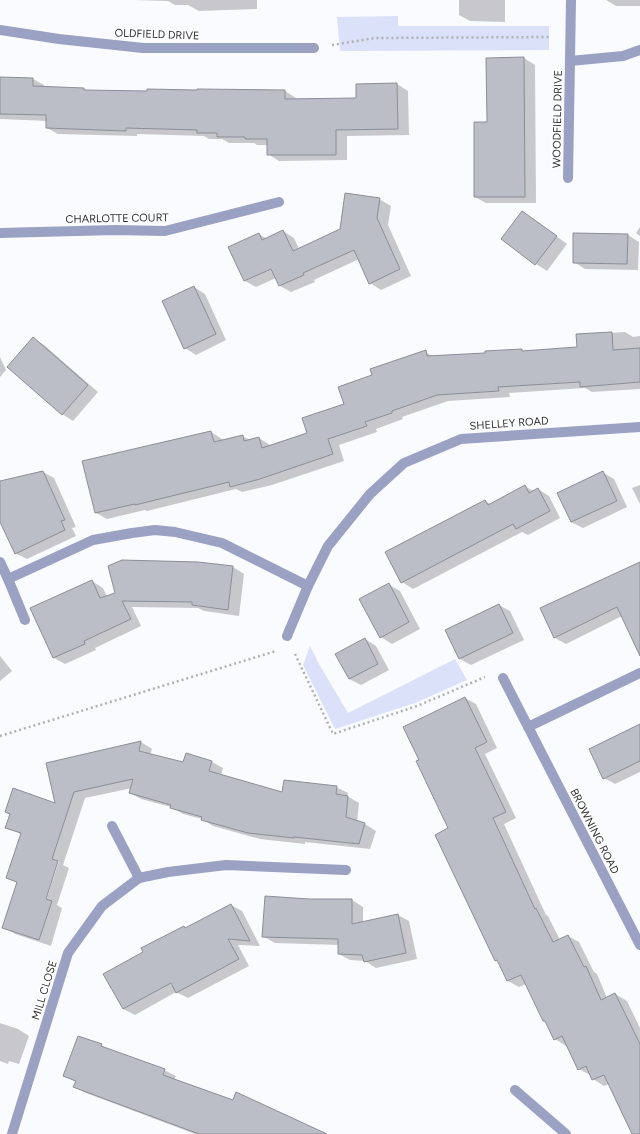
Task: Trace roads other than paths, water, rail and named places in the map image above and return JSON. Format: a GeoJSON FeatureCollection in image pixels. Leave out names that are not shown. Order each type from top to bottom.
{"type":"FeatureCollection","features":[{"type":"Feature","properties":{"kind":"street","name":"WOODFIELD DRIVE"},"geometry":{"type":"LineString","coordinates":[[568,178],[571,0]]}},
{"type":"Feature","properties":{"kind":"street","name":"OLDFIELD DRIVE"},"geometry":{"type":"LineString","coordinates":[[0,30],[59,39],[143,48],[314,48]]}},
{"type":"Feature","properties":{"kind":"street","name":"WOODFIELD DRIVE"},"geometry":{"type":"LineString","coordinates":[[570,61],[623,56],[640,50]]}},
{"type":"Feature","properties":{"kind":"street","name":"CHARLOTTE COURT"},"geometry":{"type":"LineString","coordinates":[[0,233],[115,230],[165,231],[279,202]]}},
{"type":"Feature","properties":{"kind":"street","name":"SHELLEY ROAD"},"geometry":{"type":"LineString","coordinates":[[287,636],[308,586],[328,546],[370,494],[404,463],[461,439],[640,427]]}},
{"type":"Feature","properties":{"kind":"street"},"geometry":{"type":"LineString","coordinates":[[8,579],[93,540],[132,532],[155,530],[175,532],[222,544],[308,586]]}},
{"type":"Feature","properties":{"kind":"street"},"geometry":{"type":"LineString","coordinates":[[0,562],[25,620]]}},
{"type":"Feature","properties":{"kind":"street"},"geometry":{"type":"LineString","coordinates":[[528,727],[640,673]]}},
{"type":"Feature","properties":{"kind":"street","name":"BROWNING ROAD"},"geometry":{"type":"LineString","coordinates":[[503,678],[640,945]]}},
{"type":"Feature","properties":{"kind":"street"},"geometry":{"type":"LineString","coordinates":[[112,826],[140,878]]}},
{"type":"Feature","properties":{"kind":"street","name":"MILL CLOSE"},"geometry":{"type":"LineString","coordinates":[[12,1134],[68,953],[102,906],[140,878],[168,872],[226,865],[346,870]]}},
{"type":"Feature","properties":{"kind":"street"},"geometry":{"type":"LineString","coordinates":[[514,1090],[566,1134]]}}]}
